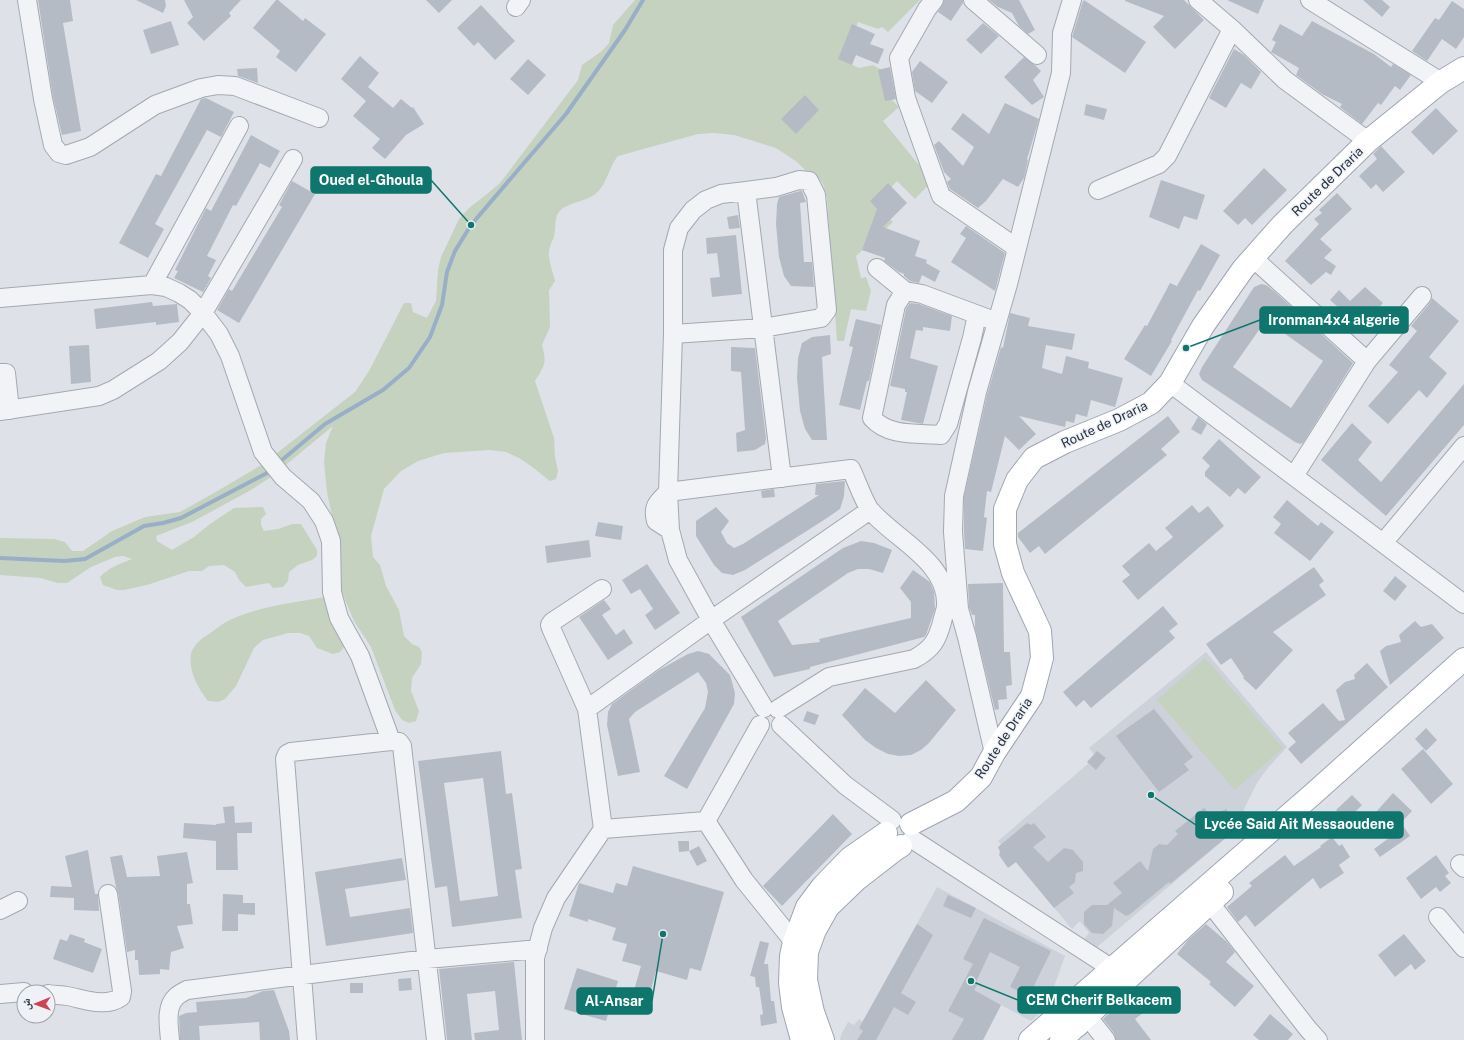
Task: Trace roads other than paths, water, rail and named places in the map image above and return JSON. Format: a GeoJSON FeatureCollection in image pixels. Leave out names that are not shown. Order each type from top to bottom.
{"type":"FeatureCollection","features":[{"type":"Feature","properties":{"kind":"main road","name":"Route de Draria"},"geometry":{"type":"LineString","coordinates":[[900,832],[956,802],[981,777],[994,753],[1032,696],[1042,658],[1040,631],[1013,573],[1005,544],[1005,509],[1017,480],[1034,458],[1065,442],[1119,420],[1151,403],[1170,383],[1203,326],[1243,269],[1283,224],[1368,141],[1440,82],[1464,68]]}},
{"type":"Feature","properties":{"kind":"main road"},"geometry":{"type":"LineString","coordinates":[[1030,1040],[1111,968],[1313,794],[1464,659]]}},
{"type":"Feature","properties":{"kind":"main road"},"geometry":{"type":"LineString","coordinates":[[1061,1040],[1210,903],[1464,678]]}},
{"type":"Feature","properties":{"kind":"main road"},"geometry":{"type":"LineString","coordinates":[[802,1040],[793,1007],[790,983],[791,956],[794,942],[807,907],[822,887],[850,858],[900,832]]}},
{"type":"Feature","properties":{"kind":"main road"},"geometry":{"type":"LineString","coordinates":[[823,1040],[813,1012],[806,980],[807,952],[815,930],[828,907],[856,880],[896,849],[900,832]]}},
{"type":"Feature","properties":{"kind":"street"},"geometry":{"type":"LineString","coordinates":[[27,0],[46,114],[53,145],[59,153],[66,155],[90,147],[155,105],[201,88],[218,85],[235,86],[319,118]]}},
{"type":"Feature","properties":{"kind":"street"},"geometry":{"type":"LineString","coordinates":[[934,0],[927,9],[899,58],[906,98],[941,196],[1017,248]]}},
{"type":"Feature","properties":{"kind":"street"},"geometry":{"type":"LineString","coordinates":[[973,0],[1037,55]]}},
{"type":"Feature","properties":{"kind":"street"},"geometry":{"type":"LineString","coordinates":[[994,753],[959,609],[953,532],[954,496],[977,392],[1017,248],[1061,73],[1062,33],[1072,0]]}},
{"type":"Feature","properties":{"kind":"street"},"geometry":{"type":"LineString","coordinates":[[1198,0],[1232,29],[1285,80],[1368,141]]}},
{"type":"Feature","properties":{"kind":"street"},"geometry":{"type":"LineString","coordinates":[[1310,0],[1440,82]]}},
{"type":"Feature","properties":{"kind":"street"},"geometry":{"type":"LineString","coordinates":[[1098,190],[1159,164],[1167,156],[1232,29]]}},
{"type":"Feature","properties":{"kind":"street"},"geometry":{"type":"LineString","coordinates":[[152,285],[239,126]]}},
{"type":"Feature","properties":{"kind":"street"},"geometry":{"type":"LineString","coordinates":[[0,373],[6,373],[5,411],[99,396],[112,390],[159,361],[180,342],[203,313],[293,159]]}},
{"type":"Feature","properties":{"kind":"street"},"geometry":{"type":"LineString","coordinates":[[673,334],[763,328],[821,318],[827,310],[816,195],[809,180],[776,187],[721,194],[706,200],[693,210],[680,228],[673,250],[673,334],[668,492],[670,530],[678,560],[711,620],[774,714],[845,785],[900,832],[1111,968]]}},
{"type":"Feature","properties":{"kind":"street"},"geometry":{"type":"LineString","coordinates":[[746,191],[782,478]]}},
{"type":"Feature","properties":{"kind":"street"},"geometry":{"type":"LineString","coordinates":[[1253,258],[1367,361]]}},
{"type":"Feature","properties":{"kind":"street"},"geometry":{"type":"LineString","coordinates":[[877,268],[905,291],[922,294],[997,321]]}},
{"type":"Feature","properties":{"kind":"street"},"geometry":{"type":"LineString","coordinates":[[0,298],[152,285],[166,287],[179,292],[203,313],[219,334],[230,356],[264,452],[283,477],[311,501],[324,521],[331,541],[332,592],[339,618],[360,656],[391,741]]}},
{"type":"Feature","properties":{"kind":"street"},"geometry":{"type":"LineString","coordinates":[[905,291],[896,305],[872,418],[878,425],[892,432],[941,435],[948,424],[977,315]]}},
{"type":"Feature","properties":{"kind":"street"},"geometry":{"type":"LineString","coordinates":[[1294,476],[1367,361],[1422,296]]}},
{"type":"Feature","properties":{"kind":"street"},"geometry":{"type":"LineString","coordinates":[[1170,383],[1464,604]]}},
{"type":"Feature","properties":{"kind":"street"},"geometry":{"type":"LineString","coordinates":[[1383,543],[1464,446]]}},
{"type":"Feature","properties":{"kind":"street"},"geometry":{"type":"LineString","coordinates":[[668,492],[851,470],[870,510],[918,552],[934,569],[941,581],[946,607],[936,642],[925,653],[914,659],[830,677],[774,714]]}},
{"type":"Feature","properties":{"kind":"street"},"geometry":{"type":"LineString","coordinates":[[587,708],[870,510]]}},
{"type":"Feature","properties":{"kind":"street"},"geometry":{"type":"LineString","coordinates":[[534,1040],[535,958],[543,928],[556,898],[603,829],[587,708],[550,625],[552,622],[602,589]]}},
{"type":"Feature","properties":{"kind":"street"},"geometry":{"type":"LineString","coordinates":[[706,821],[760,725],[758,717],[761,710],[774,714]]}},
{"type":"Feature","properties":{"kind":"street"},"geometry":{"type":"LineString","coordinates":[[307,1040],[285,759],[287,754],[291,752],[391,741],[399,742],[402,746],[436,1040]]}},
{"type":"Feature","properties":{"kind":"street"},"geometry":{"type":"LineString","coordinates":[[603,829],[706,821]]}},
{"type":"Feature","properties":{"kind":"street"},"geometry":{"type":"LineString","coordinates":[[706,821],[744,880],[794,942]]}},
{"type":"Feature","properties":{"kind":"street"},"geometry":{"type":"LineString","coordinates":[[56,995],[98,1003],[116,1000],[121,997],[122,991],[108,894]]}},
{"type":"Feature","properties":{"kind":"street"},"geometry":{"type":"LineString","coordinates":[[0,910],[18,901]]}},
{"type":"Feature","properties":{"kind":"street"},"geometry":{"type":"LineString","coordinates":[[1210,903],[1318,1040]]}},
{"type":"Feature","properties":{"kind":"street"},"geometry":{"type":"LineString","coordinates":[[1438,917],[1464,948]]}},
{"type":"Feature","properties":{"kind":"street"},"geometry":{"type":"LineString","coordinates":[[170,1040],[168,1018],[170,1008],[175,998],[187,990],[427,959],[538,949]]}},
{"type":"Feature","properties":{"kind":"street"},"geometry":{"type":"LineString","coordinates":[[0,994],[16,993]]}},
{"type":"Feature","properties":{"kind":"street"},"geometry":{"type":"LineString","coordinates":[[1068,1040],[1087,1016],[1106,1040]]}},
{"type":"Feature","properties":{"kind":"waterway"},"geometry":{"type":"LineString","coordinates":[[282,460],[325,424],[383,390],[409,368],[430,337],[442,305],[447,272],[455,251],[471,225],[566,114],[625,30],[643,0]]}},
{"type":"Feature","properties":{"kind":"waterway"},"geometry":{"type":"LineString","coordinates":[[0,558],[64,561],[85,559],[144,526],[181,518],[269,472]]}},
{"type":"Feature","properties":{"kind":"place","name":"Oued el-Ghoula"},"geometry":{"type":"Point","coordinates":[471,225]}},
{"type":"Feature","properties":{"kind":"place","name":"Ironman4x4 algerie"},"geometry":{"type":"Point","coordinates":[1186,348]}},
{"type":"Feature","properties":{"kind":"place","name":"Lycée Said Ait Messaoudene"},"geometry":{"type":"Point","coordinates":[1151,795]}},
{"type":"Feature","properties":{"kind":"place","name":"Al-Ansar"},"geometry":{"type":"Point","coordinates":[663,934]}},
{"type":"Feature","properties":{"kind":"place","name":"CEM Cherif Belkacem"},"geometry":{"type":"Point","coordinates":[971,981]}}]}
